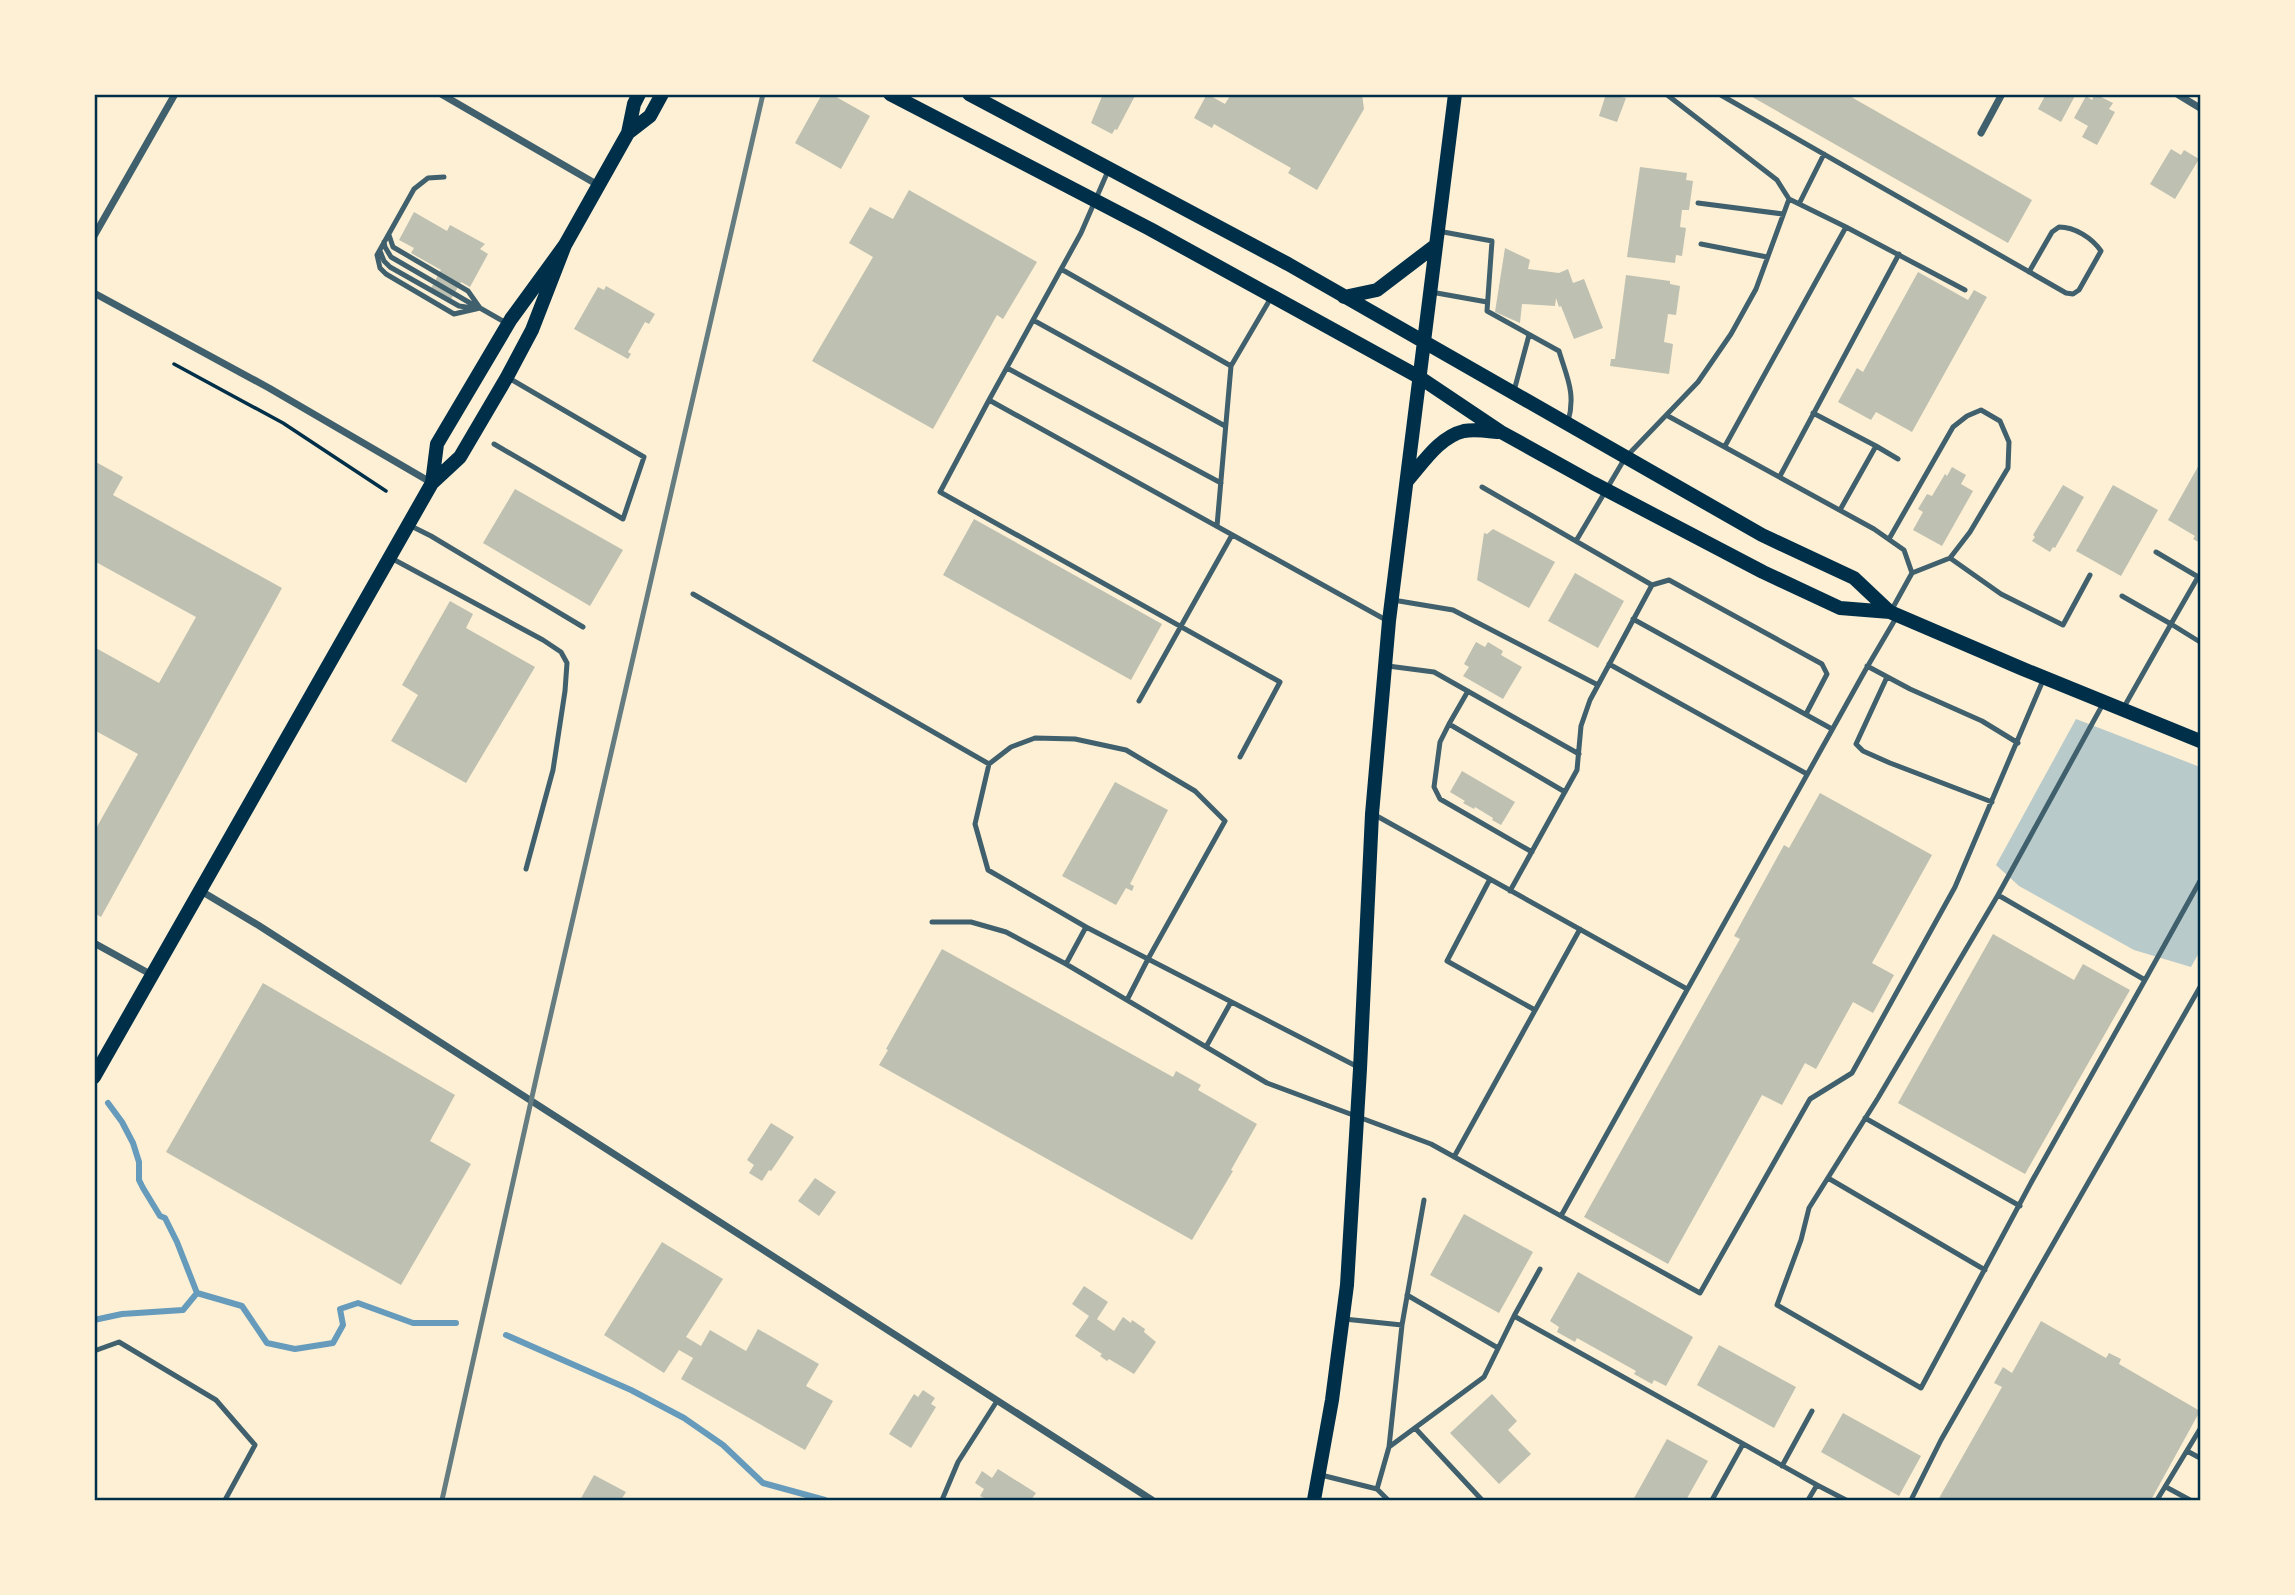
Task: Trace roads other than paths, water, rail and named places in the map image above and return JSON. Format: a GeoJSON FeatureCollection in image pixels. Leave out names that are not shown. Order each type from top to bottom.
{"type":"FeatureCollection","features":[{"type":"Feature","properties":{"kind":"main road"},"geometry":{"type":"LineString","coordinates":[[432,483],[437,444],[508,324],[565,245],[628,133],[639,94]]}},
{"type":"Feature","properties":{"kind":"main road"},"geometry":{"type":"LineString","coordinates":[[628,133],[650,116],[662,94]]}},
{"type":"Feature","properties":{"kind":"main road"},"geometry":{"type":"LineString","coordinates":[[890,94],[1272,296],[1419,377],[1501,432],[1763,572],[1840,608],[1894,614],[2200,741]]}},
{"type":"Feature","properties":{"kind":"main road"},"geometry":{"type":"LineString","coordinates":[[969,94],[1344,296],[1762,535],[1854,578],[1894,614]]}},
{"type":"Feature","properties":{"kind":"main road"},"geometry":{"type":"LineString","coordinates":[[1314,1500],[1344,1320],[1358,1116],[1372,814],[1391,600],[1455,94]]}},
{"type":"Feature","properties":{"kind":"main road"},"geometry":{"type":"LineString","coordinates":[[1344,296],[1377,290],[1437,238]]}},
{"type":"Feature","properties":{"kind":"main road"},"geometry":{"type":"LineString","coordinates":[[94,1077],[432,483],[460,457],[507,377],[532,330],[565,245]]}},
{"type":"Feature","properties":{"kind":"main road"},"geometry":{"type":"LineString","coordinates":[[1407,481],[1441,443],[1450,437],[1466,430],[1501,432]]}},
{"type":"Feature","properties":{"kind":"street"},"geometry":{"type":"LineString","coordinates":[[94,236],[175,94]]}},
{"type":"Feature","properties":{"kind":"street"},"geometry":{"type":"LineString","coordinates":[[441,94],[599,185]]}},
{"type":"Feature","properties":{"kind":"street"},"geometry":{"type":"LineString","coordinates":[[1981,132],[2002,94]]}},
{"type":"Feature","properties":{"kind":"street"},"geometry":{"type":"LineString","coordinates":[[2177,94],[2200,108]]}},
{"type":"Feature","properties":{"kind":"street"},"geometry":{"type":"LineString","coordinates":[[94,293],[269,388],[432,483]]}},
{"type":"Feature","properties":{"kind":"street"},"geometry":{"type":"LineString","coordinates":[[200,891],[258,925],[1152,1500]]}},
{"type":"Feature","properties":{"kind":"street"},"geometry":{"type":"LineString","coordinates":[[94,943],[153,975]]}},
{"type":"Feature","properties":{"kind":"lane"},"geometry":{"type":"LineString","coordinates":[[1665,94],[1777,180],[1789,199],[1965,290]]}},
{"type":"Feature","properties":{"kind":"lane"},"geometry":{"type":"LineString","coordinates":[[1720,94],[2029,272],[2066,293],[2073,294],[2079,290],[2101,251],[2095,242],[2069,227],[2059,227],[2052,233],[2029,272]]}},
{"type":"Feature","properties":{"kind":"lane"},"geometry":{"type":"LineString","coordinates":[[1799,204],[1824,154]]}},
{"type":"Feature","properties":{"kind":"lane"},"geometry":{"type":"LineString","coordinates":[[1109,168],[1081,233],[940,492],[1280,682],[1240,757]]}},
{"type":"Feature","properties":{"kind":"lane"},"geometry":{"type":"LineString","coordinates":[[444,177],[428,178],[414,188],[384,242],[377,261],[386,274],[454,314],[480,309]]}},
{"type":"Feature","properties":{"kind":"lane"},"geometry":{"type":"LineString","coordinates":[[1576,541],[1625,458],[1698,382],[1731,334],[1756,289],[1789,199]]}},
{"type":"Feature","properties":{"kind":"lane"},"geometry":{"type":"LineString","coordinates":[[1699,203],[1783,214]]}},
{"type":"Feature","properties":{"kind":"lane"},"geometry":{"type":"LineString","coordinates":[[1725,446],[1846,227]]}},
{"type":"Feature","properties":{"kind":"lane"},"geometry":{"type":"LineString","coordinates":[[390,232],[389,238],[393,247],[468,291],[480,309]]}},
{"type":"Feature","properties":{"kind":"lane"},"geometry":{"type":"LineString","coordinates":[[1437,238],[1492,242],[1487,311],[1559,351],[1572,392],[1573,404],[1567,425]]}},
{"type":"Feature","properties":{"kind":"lane"},"geometry":{"type":"LineString","coordinates":[[384,242],[384,247],[391,257],[508,324]]}},
{"type":"Feature","properties":{"kind":"lane"},"geometry":{"type":"LineString","coordinates":[[1701,244],[1767,257]]}},
{"type":"Feature","properties":{"kind":"lane"},"geometry":{"type":"LineString","coordinates":[[1780,476],[1899,254]]}},
{"type":"Feature","properties":{"kind":"lane"},"geometry":{"type":"LineString","coordinates":[[1061,269],[1231,366]]}},
{"type":"Feature","properties":{"kind":"lane"},"geometry":{"type":"LineString","coordinates":[[1430,292],[1486,302]]}},
{"type":"Feature","properties":{"kind":"lane"},"geometry":{"type":"LineString","coordinates":[[1217,526],[1231,366],[1272,296]]}},
{"type":"Feature","properties":{"kind":"lane"},"geometry":{"type":"LineString","coordinates":[[1033,320],[1226,426]]}},
{"type":"Feature","properties":{"kind":"lane"},"geometry":{"type":"LineString","coordinates":[[1514,394],[1529,335]]}},
{"type":"Feature","properties":{"kind":"lane"},"geometry":{"type":"LineString","coordinates":[[1007,368],[1220,483]]}},
{"type":"Feature","properties":{"kind":"lane"},"geometry":{"type":"LineString","coordinates":[[494,444],[623,519],[644,457],[507,377]]}},
{"type":"Feature","properties":{"kind":"lane"},"geometry":{"type":"LineString","coordinates":[[989,400],[1389,621]]}},
{"type":"Feature","properties":{"kind":"lane"},"geometry":{"type":"LineString","coordinates":[[1889,539],[1953,427],[1967,416],[1981,410],[2000,421],[2009,442],[2008,468],[1970,532],[1950,558],[1912,573]]}},
{"type":"Feature","properties":{"kind":"lane"},"geometry":{"type":"LineString","coordinates":[[1813,413],[1898,459]]}},
{"type":"Feature","properties":{"kind":"lane"},"geometry":{"type":"LineString","coordinates":[[1561,1216],[1867,666],[1912,573],[1904,550],[1889,539],[1668,415]]}},
{"type":"Feature","properties":{"kind":"lane"},"geometry":{"type":"LineString","coordinates":[[1840,510],[1875,446]]}},
{"type":"Feature","properties":{"kind":"lane"},"geometry":{"type":"LineString","coordinates":[[1482,487],[1651,584],[1669,580],[1822,664],[1827,674],[1806,714]]}},
{"type":"Feature","properties":{"kind":"lane"},"geometry":{"type":"LineString","coordinates":[[408,525],[583,627]]}},
{"type":"Feature","properties":{"kind":"lane"},"geometry":{"type":"LineString","coordinates":[[1139,701],[1233,535]]}},
{"type":"Feature","properties":{"kind":"lane"},"geometry":{"type":"LineString","coordinates":[[2123,710],[2199,577],[2156,552]]}},
{"type":"Feature","properties":{"kind":"lane"},"geometry":{"type":"LineString","coordinates":[[391,558],[543,640],[561,652],[567,663],[553,770],[526,869]]}},
{"type":"Feature","properties":{"kind":"lane"},"geometry":{"type":"LineString","coordinates":[[1950,558],[2001,594],[2063,625],[2090,575]]}},
{"type":"Feature","properties":{"kind":"lane"},"geometry":{"type":"LineString","coordinates":[[1510,891],[1577,769],[1581,726],[1590,700],[1651,584]]}},
{"type":"Feature","properties":{"kind":"lane"},"geometry":{"type":"LineString","coordinates":[[693,594],[989,764]]}},
{"type":"Feature","properties":{"kind":"lane"},"geometry":{"type":"LineString","coordinates":[[2122,596],[2200,642]]}},
{"type":"Feature","properties":{"kind":"lane"},"geometry":{"type":"LineString","coordinates":[[1391,600],[1453,610],[1598,685]]}},
{"type":"Feature","properties":{"kind":"lane"},"geometry":{"type":"LineString","coordinates":[[1633,619],[1832,729]]}},
{"type":"Feature","properties":{"kind":"lane"},"geometry":{"type":"LineString","coordinates":[[1609,664],[1807,774]]}},
{"type":"Feature","properties":{"kind":"lane"},"geometry":{"type":"LineString","coordinates":[[1385,665],[1434,672],[1578,754]]}},
{"type":"Feature","properties":{"kind":"lane"},"geometry":{"type":"LineString","coordinates":[[1867,666],[1982,721],[2018,743]]}},
{"type":"Feature","properties":{"kind":"lane"},"geometry":{"type":"LineString","coordinates":[[1887,677],[1856,744],[1863,751],[1890,763],[1992,802]]}},
{"type":"Feature","properties":{"kind":"lane"},"geometry":{"type":"LineString","coordinates":[[932,922],[971,922],[1006,932],[1066,964],[1267,1083],[1430,1144],[1700,1293],[1810,1099],[1852,1073],[1955,887],[2044,678]]}},
{"type":"Feature","properties":{"kind":"lane"},"geometry":{"type":"LineString","coordinates":[[1468,691],[1440,741],[1434,787],[1440,799],[1532,852]]}},
{"type":"Feature","properties":{"kind":"lane"},"geometry":{"type":"LineString","coordinates":[[2104,702],[1997,895],[1866,1118],[1809,1208],[1801,1240],[1777,1305],[1921,1388],[2200,881]]}},
{"type":"Feature","properties":{"kind":"lane"},"geometry":{"type":"LineString","coordinates":[[1449,724],[1565,792]]}},
{"type":"Feature","properties":{"kind":"lane"},"geometry":{"type":"LineString","coordinates":[[1127,1000],[1148,959],[1225,821],[1195,791],[1126,750],[1075,738],[1035,738],[1011,747],[989,764],[975,824],[988,870],[1086,927],[1148,959],[1231,1002],[1360,1069]]}},
{"type":"Feature","properties":{"kind":"lane"},"geometry":{"type":"LineString","coordinates":[[1372,814],[1687,989]]}},
{"type":"Feature","properties":{"kind":"lane"},"geometry":{"type":"LineString","coordinates":[[1490,879],[1447,961],[1535,1010]]}},
{"type":"Feature","properties":{"kind":"lane"},"geometry":{"type":"LineString","coordinates":[[1997,895],[2146,980]]}},
{"type":"Feature","properties":{"kind":"lane"},"geometry":{"type":"LineString","coordinates":[[1066,964],[1086,927]]}},
{"type":"Feature","properties":{"kind":"lane"},"geometry":{"type":"LineString","coordinates":[[1454,1157],[1580,929]]}},
{"type":"Feature","properties":{"kind":"lane"},"geometry":{"type":"LineString","coordinates":[[1911,1500],[1941,1440],[2200,988]]}},
{"type":"Feature","properties":{"kind":"lane"},"geometry":{"type":"LineString","coordinates":[[1206,1047],[1231,1002]]}},
{"type":"Feature","properties":{"kind":"lane"},"geometry":{"type":"LineString","coordinates":[[1866,1118],[2020,1206]]}},
{"type":"Feature","properties":{"kind":"lane"},"geometry":{"type":"LineString","coordinates":[[1828,1178],[1985,1270]]}},
{"type":"Feature","properties":{"kind":"lane"},"geometry":{"type":"LineString","coordinates":[[1377,1489],[1390,1447],[1402,1325],[1424,1200]]}},
{"type":"Feature","properties":{"kind":"lane"},"geometry":{"type":"LineString","coordinates":[[1390,1447],[1484,1377],[1540,1269]]}},
{"type":"Feature","properties":{"kind":"lane"},"geometry":{"type":"LineString","coordinates":[[1407,1295],[1498,1348]]}},
{"type":"Feature","properties":{"kind":"lane"},"geometry":{"type":"LineString","coordinates":[[1514,1316],[1846,1500]]}},
{"type":"Feature","properties":{"kind":"lane"},"geometry":{"type":"LineString","coordinates":[[1344,1320],[1402,1325]]}},
{"type":"Feature","properties":{"kind":"lane"},"geometry":{"type":"LineString","coordinates":[[94,1350],[119,1342],[216,1401],[256,1445],[225,1500]]}},
{"type":"Feature","properties":{"kind":"lane"},"geometry":{"type":"LineString","coordinates":[[942,1500],[958,1462],[997,1401]]}},
{"type":"Feature","properties":{"kind":"lane"},"geometry":{"type":"LineString","coordinates":[[1782,1465],[1812,1410]]}},
{"type":"Feature","properties":{"kind":"lane"},"geometry":{"type":"LineString","coordinates":[[1415,1428],[1482,1500]]}},
{"type":"Feature","properties":{"kind":"lane"},"geometry":{"type":"LineString","coordinates":[[2157,1500],[2200,1429]]}},
{"type":"Feature","properties":{"kind":"lane"},"geometry":{"type":"LineString","coordinates":[[1712,1500],[1743,1444]]}},
{"type":"Feature","properties":{"kind":"lane"},"geometry":{"type":"LineString","coordinates":[[2187,1451],[2200,1458]]}},
{"type":"Feature","properties":{"kind":"lane"},"geometry":{"type":"LineString","coordinates":[[1319,1475],[1377,1489],[1388,1500]]}},
{"type":"Feature","properties":{"kind":"lane"},"geometry":{"type":"LineString","coordinates":[[1808,1500],[1817,1485]]}},
{"type":"Feature","properties":{"kind":"lane"},"geometry":{"type":"LineString","coordinates":[[2166,1487],[2190,1500]]}},
{"type":"Feature","properties":{"kind":"waterway"},"geometry":{"type":"LineString","coordinates":[[108,1103],[133,1143],[139,1162],[139,1180],[160,1216],[165,1218],[197,1293]]}},
{"type":"Feature","properties":{"kind":"waterway"},"geometry":{"type":"LineString","coordinates":[[197,1293],[242,1306],[267,1343],[295,1349],[333,1343],[343,1325],[340,1309],[358,1303],[413,1323],[456,1323]]}},
{"type":"Feature","properties":{"kind":"waterway"},"geometry":{"type":"LineString","coordinates":[[94,1320],[122,1314],[183,1310],[197,1293]]}},
{"type":"Feature","properties":{"kind":"waterway"},"geometry":{"type":"LineString","coordinates":[[506,1335],[631,1390],[684,1418],[723,1445],[763,1483],[825,1500]]}},
{"type":"Feature","properties":{"kind":"railway"},"geometry":{"type":"LineString","coordinates":[[442,1500],[538,1070],[763,94]]}}]}
